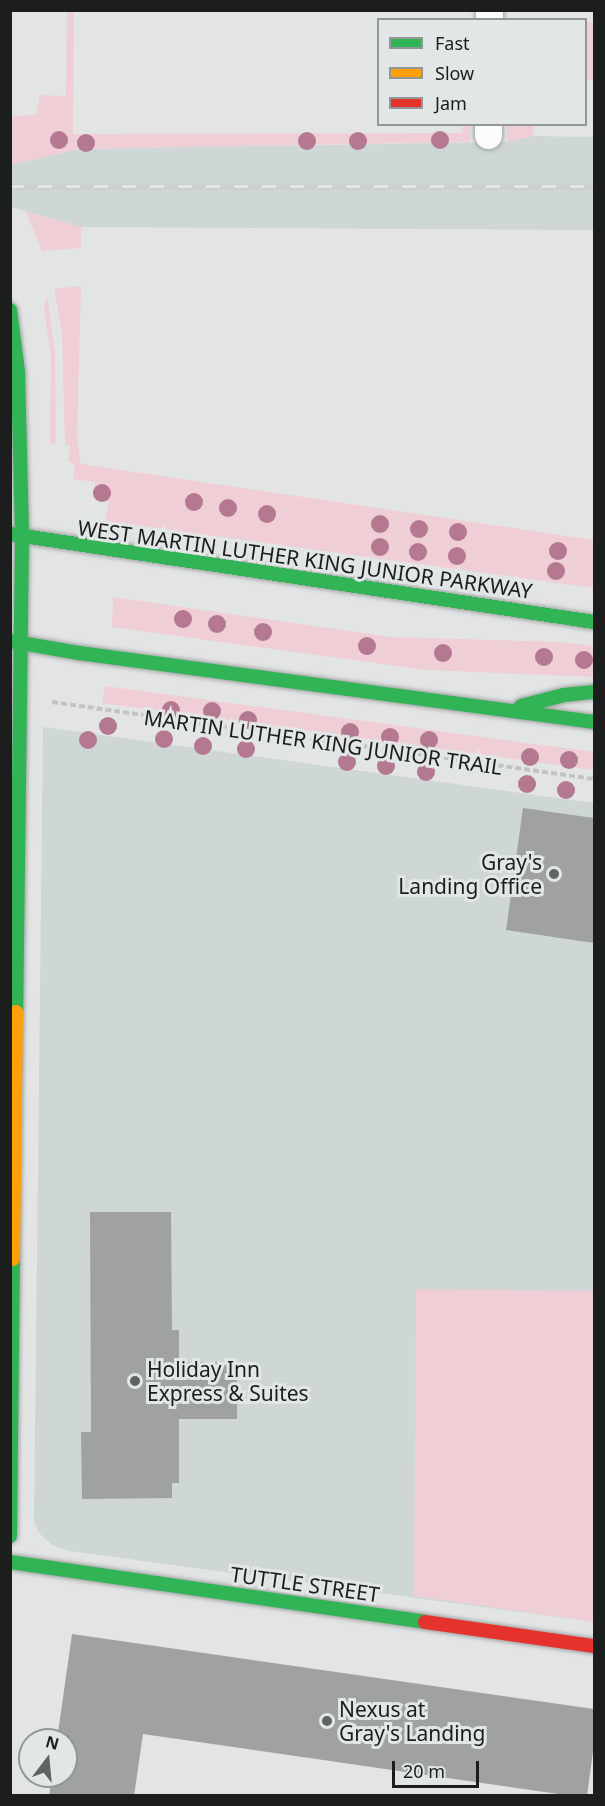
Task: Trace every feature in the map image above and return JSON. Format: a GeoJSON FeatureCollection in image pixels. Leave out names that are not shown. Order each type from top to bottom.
{"type":"FeatureCollection","features":[{"type":"Feature","properties":{"kind":"street"},"geometry":{"type":"LineString","coordinates":[[10,310],[18,372],[10,1536]]}},
{"type":"Feature","properties":{"kind":"street","name":"WEST MARTIN LUTHER KING JUNIOR PARKWAY"},"geometry":{"type":"LineString","coordinates":[[16,536],[594,622]]}},
{"type":"Feature","properties":{"kind":"street"},"geometry":{"type":"LineString","coordinates":[[15,642],[79,653],[594,722]]}},
{"type":"Feature","properties":{"kind":"street"},"geometry":{"type":"LineString","coordinates":[[505,710],[564,695],[594,692]]}},
{"type":"Feature","properties":{"kind":"street","name":"TUTTLE STREET"},"geometry":{"type":"LineString","coordinates":[[10,1562],[594,1646]]}},
{"type":"Feature","properties":{"kind":"path","name":"MARTIN LUTHER KING JUNIOR TRAIL"},"geometry":{"type":"LineString","coordinates":[[52,702],[594,779]]}},
{"type":"Feature","properties":{"kind":"shaded area"},"geometry":{"type":"Polygon","coordinates":[[[67,11],[74,11],[73,134],[462,133],[463,126],[470,126],[470,142],[78,149],[11,165],[11,116],[36,115],[40,95],[66,96],[67,11]]]}},
{"type":"Feature","properties":{"kind":"shaded area"},"geometry":{"type":"Polygon","coordinates":[[[587,22],[594,22],[594,80],[587,80],[587,22]]]}},
{"type":"Feature","properties":{"kind":"shaded area"},"geometry":{"type":"Polygon","coordinates":[[[507,126],[533,126],[533,136],[507,142],[507,126]]]}},
{"type":"Feature","properties":{"kind":"shaded area"},"geometry":{"type":"Polygon","coordinates":[[[533,136],[594,137],[594,230],[81,227],[11,207],[10,165],[78,149],[507,142],[533,136]]]}},
{"type":"Feature","properties":{"kind":"shaded area"},"geometry":{"type":"Polygon","coordinates":[[[26,212],[81,227],[81,248],[42,251],[26,212]]]}},
{"type":"Feature","properties":{"kind":"shaded area"},"geometry":{"type":"Polygon","coordinates":[[[81,286],[77,439],[81,464],[594,540],[594,588],[105,521],[109,501],[93,498],[95,482],[73,479],[75,464],[68,462],[70,446],[65,445],[62,332],[54,289],[81,286]]]}},
{"type":"Feature","properties":{"kind":"shaded area"},"geometry":{"type":"Polygon","coordinates":[[[47,295],[55,352],[56,444],[50,443],[51,356],[44,310],[47,295]]]}},
{"type":"Feature","properties":{"kind":"shaded area"},"geometry":{"type":"Polygon","coordinates":[[[113,597],[391,637],[561,642],[594,646],[594,677],[427,670],[112,627],[113,597]]]}},
{"type":"Feature","properties":{"kind":"shaded area"},"geometry":{"type":"Polygon","coordinates":[[[105,686],[594,752],[594,770],[102,703],[105,686]]]}},
{"type":"Feature","properties":{"kind":"shaded area"},"geometry":{"type":"Polygon","coordinates":[[[43,727],[594,803],[594,1622],[69,1551],[52,1545],[38,1532],[34,1520],[43,727]]]}},
{"type":"Feature","properties":{"kind":"shaded area"},"geometry":{"type":"Polygon","coordinates":[[[416,1289],[594,1291],[594,1622],[414,1596],[416,1289]]]}},
{"type":"Feature","properties":{"kind":"building","name":"Gray's Landing Office"},"geometry":{"type":"Polygon","coordinates":[[[523,808],[594,818],[594,943],[506,930],[523,808]]]}},
{"type":"Feature","properties":{"kind":"building","name":"Holiday Inn Express & Suites"},"geometry":{"type":"Polygon","coordinates":[[[90,1212],[171,1212],[172,1330],[179,1330],[179,1362],[237,1362],[237,1419],[179,1419],[179,1483],[172,1483],[172,1498],[82,1499],[81,1432],[91,1432],[90,1212]]]}},
{"type":"Feature","properties":{"kind":"building","name":"Nexus at Gray's Landing"},"geometry":{"type":"Polygon","coordinates":[[[72,1634],[594,1709],[594,1744],[587,1796],[572,1796],[143,1734],[134,1796],[49,1796],[50,1788],[78,1788],[78,1728],[59,1728],[72,1634]]]}},
{"type":"Feature","properties":{"kind":"railway"},"geometry":{"type":"LineString","coordinates":[[10,186],[594,186]]}},
{"type":"Feature","properties":{"kind":"traffic: fast"},"geometry":{"type":"LineString","coordinates":[[10,310],[18,372],[22,537],[16,1012]]}},
{"type":"Feature","properties":{"kind":"traffic: fast"},"geometry":{"type":"LineString","coordinates":[[10,534],[594,622]]}},
{"type":"Feature","properties":{"kind":"traffic: fast"},"geometry":{"type":"LineString","coordinates":[[10,641],[79,653],[594,722]]}},
{"type":"Feature","properties":{"kind":"traffic: fast"},"geometry":{"type":"LineString","coordinates":[[521,706],[564,695],[594,692]]}},
{"type":"Feature","properties":{"kind":"traffic: fast"},"geometry":{"type":"LineString","coordinates":[[10,1536],[13,1259]]}},
{"type":"Feature","properties":{"kind":"traffic: fast"},"geometry":{"type":"LineString","coordinates":[[10,1562],[425,1622]]}},
{"type":"Feature","properties":{"kind":"traffic: slow"},"geometry":{"type":"LineString","coordinates":[[13,1259],[16,1012]]}},
{"type":"Feature","properties":{"kind":"traffic: jam"},"geometry":{"type":"LineString","coordinates":[[425,1622],[594,1646]]}},
{"type":"Feature","properties":{"kind":"place","name":"Gray's Landing Office"},"geometry":{"type":"Point","coordinates":[554,874]}},
{"type":"Feature","properties":{"kind":"place","name":"Holiday Inn Express & Suites"},"geometry":{"type":"Point","coordinates":[135,1381]}},
{"type":"Feature","properties":{"kind":"place","name":"Nexus at Gray's Landing"},"geometry":{"type":"Point","coordinates":[327,1721]}}]}
